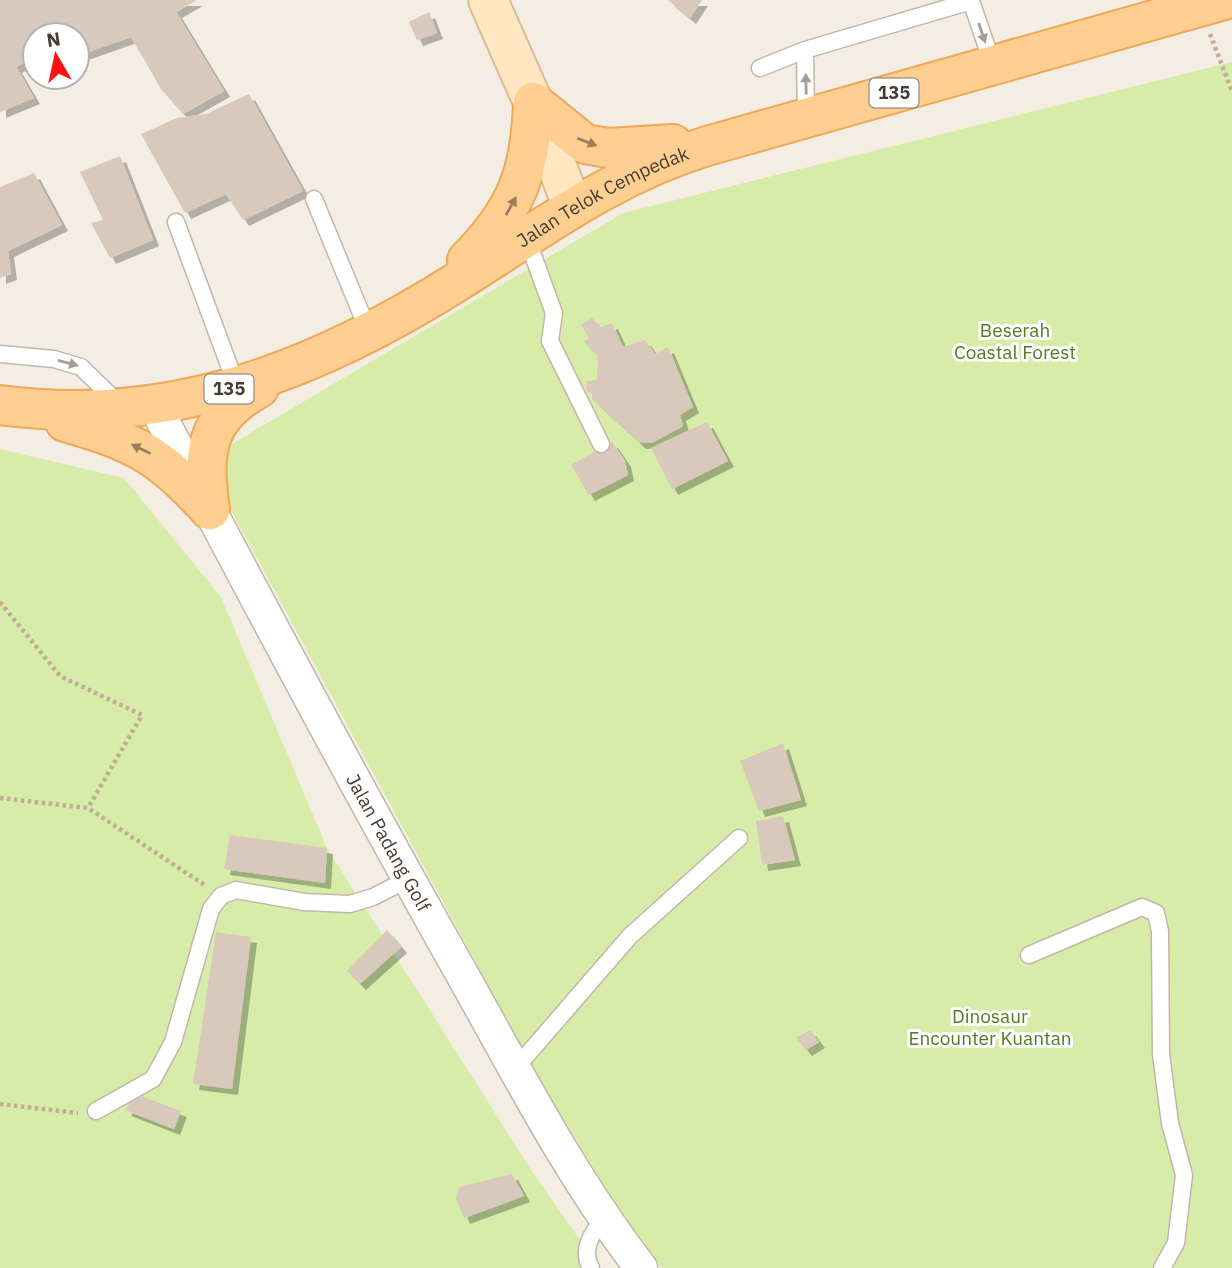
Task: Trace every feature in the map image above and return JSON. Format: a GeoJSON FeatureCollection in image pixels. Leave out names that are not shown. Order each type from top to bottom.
{"type":"FeatureCollection","features":[{"type":"Feature","properties":{"kind":"main road"},"geometry":{"type":"LineString","coordinates":[[488,0],[533,102],[572,206]]}},
{"type":"Feature","properties":{"kind":"main road","name":"Jalan Telok Cempedak"},"geometry":{"type":"LineString","coordinates":[[4,406],[64,411],[140,408],[237,387],[301,365],[414,308],[572,206],[641,169],[806,118],[1213,3]]}},
{"type":"Feature","properties":{"kind":"main road"},"geometry":{"type":"LineString","coordinates":[[533,102],[585,144],[608,148],[744,136]]}},
{"type":"Feature","properties":{"kind":"main road"},"geometry":{"type":"LineString","coordinates":[[414,308],[466,261],[507,214],[521,188],[528,162],[533,102]]}},
{"type":"Feature","properties":{"kind":"main road"},"geometry":{"type":"LineString","coordinates":[[209,510],[205,473],[213,430],[225,412],[244,396],[301,365]]}},
{"type":"Feature","properties":{"kind":"main road"},"geometry":{"type":"LineString","coordinates":[[4,406],[121,439],[154,456],[176,474],[209,510]]}},
{"type":"Feature","properties":{"kind":"street","name":"Jalan Padang Golf"},"geometry":{"type":"LineString","coordinates":[[140,408],[209,510],[514,1070],[605,1216],[641,1268]]}},
{"type":"Feature","properties":{"kind":"lane"},"geometry":{"type":"LineString","coordinates":[[760,68],[805,50],[971,1],[993,65]]}},
{"type":"Feature","properties":{"kind":"lane"},"geometry":{"type":"LineString","coordinates":[[805,50],[806,118]]}},
{"type":"Feature","properties":{"kind":"lane"},"geometry":{"type":"LineString","coordinates":[[314,199],[368,330]]}},
{"type":"Feature","properties":{"kind":"lane"},"geometry":{"type":"LineString","coordinates":[[176,222],[237,387]]}},
{"type":"Feature","properties":{"kind":"lane"},"geometry":{"type":"LineString","coordinates":[[526,236],[554,313],[550,341],[601,444]]}},
{"type":"Feature","properties":{"kind":"lane"},"geometry":{"type":"LineString","coordinates":[[0,355],[54,359],[81,367],[140,408]]}},
{"type":"Feature","properties":{"kind":"lane"},"geometry":{"type":"LineString","coordinates":[[514,1070],[630,936],[738,838]]}},
{"type":"Feature","properties":{"kind":"lane"},"geometry":{"type":"LineString","coordinates":[[96,1111],[153,1079],[173,1042],[211,909],[221,896],[236,890],[304,902],[350,904],[373,897],[408,879]]}},
{"type":"Feature","properties":{"kind":"lane"},"geometry":{"type":"LineString","coordinates":[[1029,955],[1142,907],[1156,914],[1160,931],[1161,1054],[1170,1123],[1184,1175],[1176,1243],[1162,1268]]}},
{"type":"Feature","properties":{"kind":"lane"},"geometry":{"type":"LineString","coordinates":[[591,1268],[586,1259],[589,1237],[605,1216]]}},
{"type":"Feature","properties":{"kind":"path"},"geometry":{"type":"LineString","coordinates":[[1213,3],[1216,54],[1232,91]]}},
{"type":"Feature","properties":{"kind":"path"},"geometry":{"type":"LineString","coordinates":[[0,602],[60,676],[142,715],[88,808]]}},
{"type":"Feature","properties":{"kind":"path"},"geometry":{"type":"LineString","coordinates":[[0,798],[88,808],[221,896]]}},
{"type":"Feature","properties":{"kind":"path"},"geometry":{"type":"LineString","coordinates":[[0,1104],[70,1114],[96,1111]]}},
{"type":"Feature","properties":{"kind":"green space"},"geometry":{"type":"Polygon","coordinates":[[[1232,62],[1232,1268],[662,1268],[638,1240],[540,1081],[218,486],[230,445],[623,213],[1232,62]]]}},
{"type":"Feature","properties":{"kind":"green space"},"geometry":{"type":"Polygon","coordinates":[[[0,449],[124,478],[221,597],[327,848],[535,1176],[600,1268],[0,1268],[0,449]]]}},
{"type":"Feature","properties":{"kind":"building"},"geometry":{"type":"Polygon","coordinates":[[[0,0],[197,0],[176,12],[224,91],[183,114],[161,89],[131,37],[91,51],[91,21],[21,21],[21,64],[16,67],[21,76],[21,91],[30,91],[34,98],[0,112],[0,0]]]}},
{"type":"Feature","properties":{"kind":"building"},"geometry":{"type":"Polygon","coordinates":[[[668,0],[702,0],[690,18],[668,0]]]}},
{"type":"Feature","properties":{"kind":"building"},"geometry":{"type":"Polygon","coordinates":[[[429,12],[437,33],[417,40],[409,22],[429,12]]]}},
{"type":"Feature","properties":{"kind":"building"},"geometry":{"type":"Polygon","coordinates":[[[249,94],[303,191],[243,220],[226,194],[185,213],[141,134],[177,118],[206,114],[249,94]]]}},
{"type":"Feature","properties":{"kind":"building"},"geometry":{"type":"Polygon","coordinates":[[[120,156],[153,240],[110,258],[91,223],[103,220],[80,172],[120,156]]]}},
{"type":"Feature","properties":{"kind":"building"},"geometry":{"type":"Polygon","coordinates":[[[34,173],[62,225],[8,251],[11,274],[0,278],[0,187],[34,173]]]}},
{"type":"Feature","properties":{"kind":"building"},"geometry":{"type":"Polygon","coordinates":[[[592,318],[601,327],[612,323],[623,347],[645,340],[655,354],[668,347],[693,407],[680,415],[683,426],[654,442],[640,443],[592,399],[592,394],[586,390],[587,381],[597,380],[598,356],[584,342],[589,338],[581,325],[592,318]]]}},
{"type":"Feature","properties":{"kind":"building"},"geometry":{"type":"Polygon","coordinates":[[[707,422],[728,461],[672,489],[651,448],[707,422]]]}},
{"type":"Feature","properties":{"kind":"building"},"geometry":{"type":"Polygon","coordinates":[[[612,442],[625,461],[628,475],[589,495],[571,465],[612,442]]]}},
{"type":"Feature","properties":{"kind":"building"},"geometry":{"type":"Polygon","coordinates":[[[783,743],[801,800],[759,811],[740,761],[783,743]]]}},
{"type":"Feature","properties":{"kind":"building"},"geometry":{"type":"Polygon","coordinates":[[[783,816],[795,860],[762,865],[756,821],[783,816]]]}},
{"type":"Feature","properties":{"kind":"building"},"geometry":{"type":"Polygon","coordinates":[[[230,835],[327,848],[325,883],[224,869],[230,835]]]}},
{"type":"Feature","properties":{"kind":"building"},"geometry":{"type":"Polygon","coordinates":[[[387,930],[401,947],[360,984],[347,971],[387,930]]]}},
{"type":"Feature","properties":{"kind":"building"},"geometry":{"type":"Polygon","coordinates":[[[216,932],[251,937],[232,1089],[193,1084],[216,932]]]}},
{"type":"Feature","properties":{"kind":"building"},"geometry":{"type":"Polygon","coordinates":[[[810,1030],[819,1042],[806,1050],[796,1038],[810,1030]]]}},
{"type":"Feature","properties":{"kind":"building"},"geometry":{"type":"Polygon","coordinates":[[[136,1094],[181,1111],[174,1129],[125,1110],[136,1094]]]}},
{"type":"Feature","properties":{"kind":"building"},"geometry":{"type":"Polygon","coordinates":[[[512,1174],[524,1196],[464,1218],[456,1199],[459,1187],[512,1174]]]}},
{"type":"Feature","properties":{"kind":"park label","name":"Beserah Coastal Forest"},"geometry":{"type":"Point","coordinates":[1015,341]}},
{"type":"Feature","properties":{"kind":"park label","name":"Dinosaur Encounter Kuantan"},"geometry":{"type":"Point","coordinates":[990,1027]}}]}
